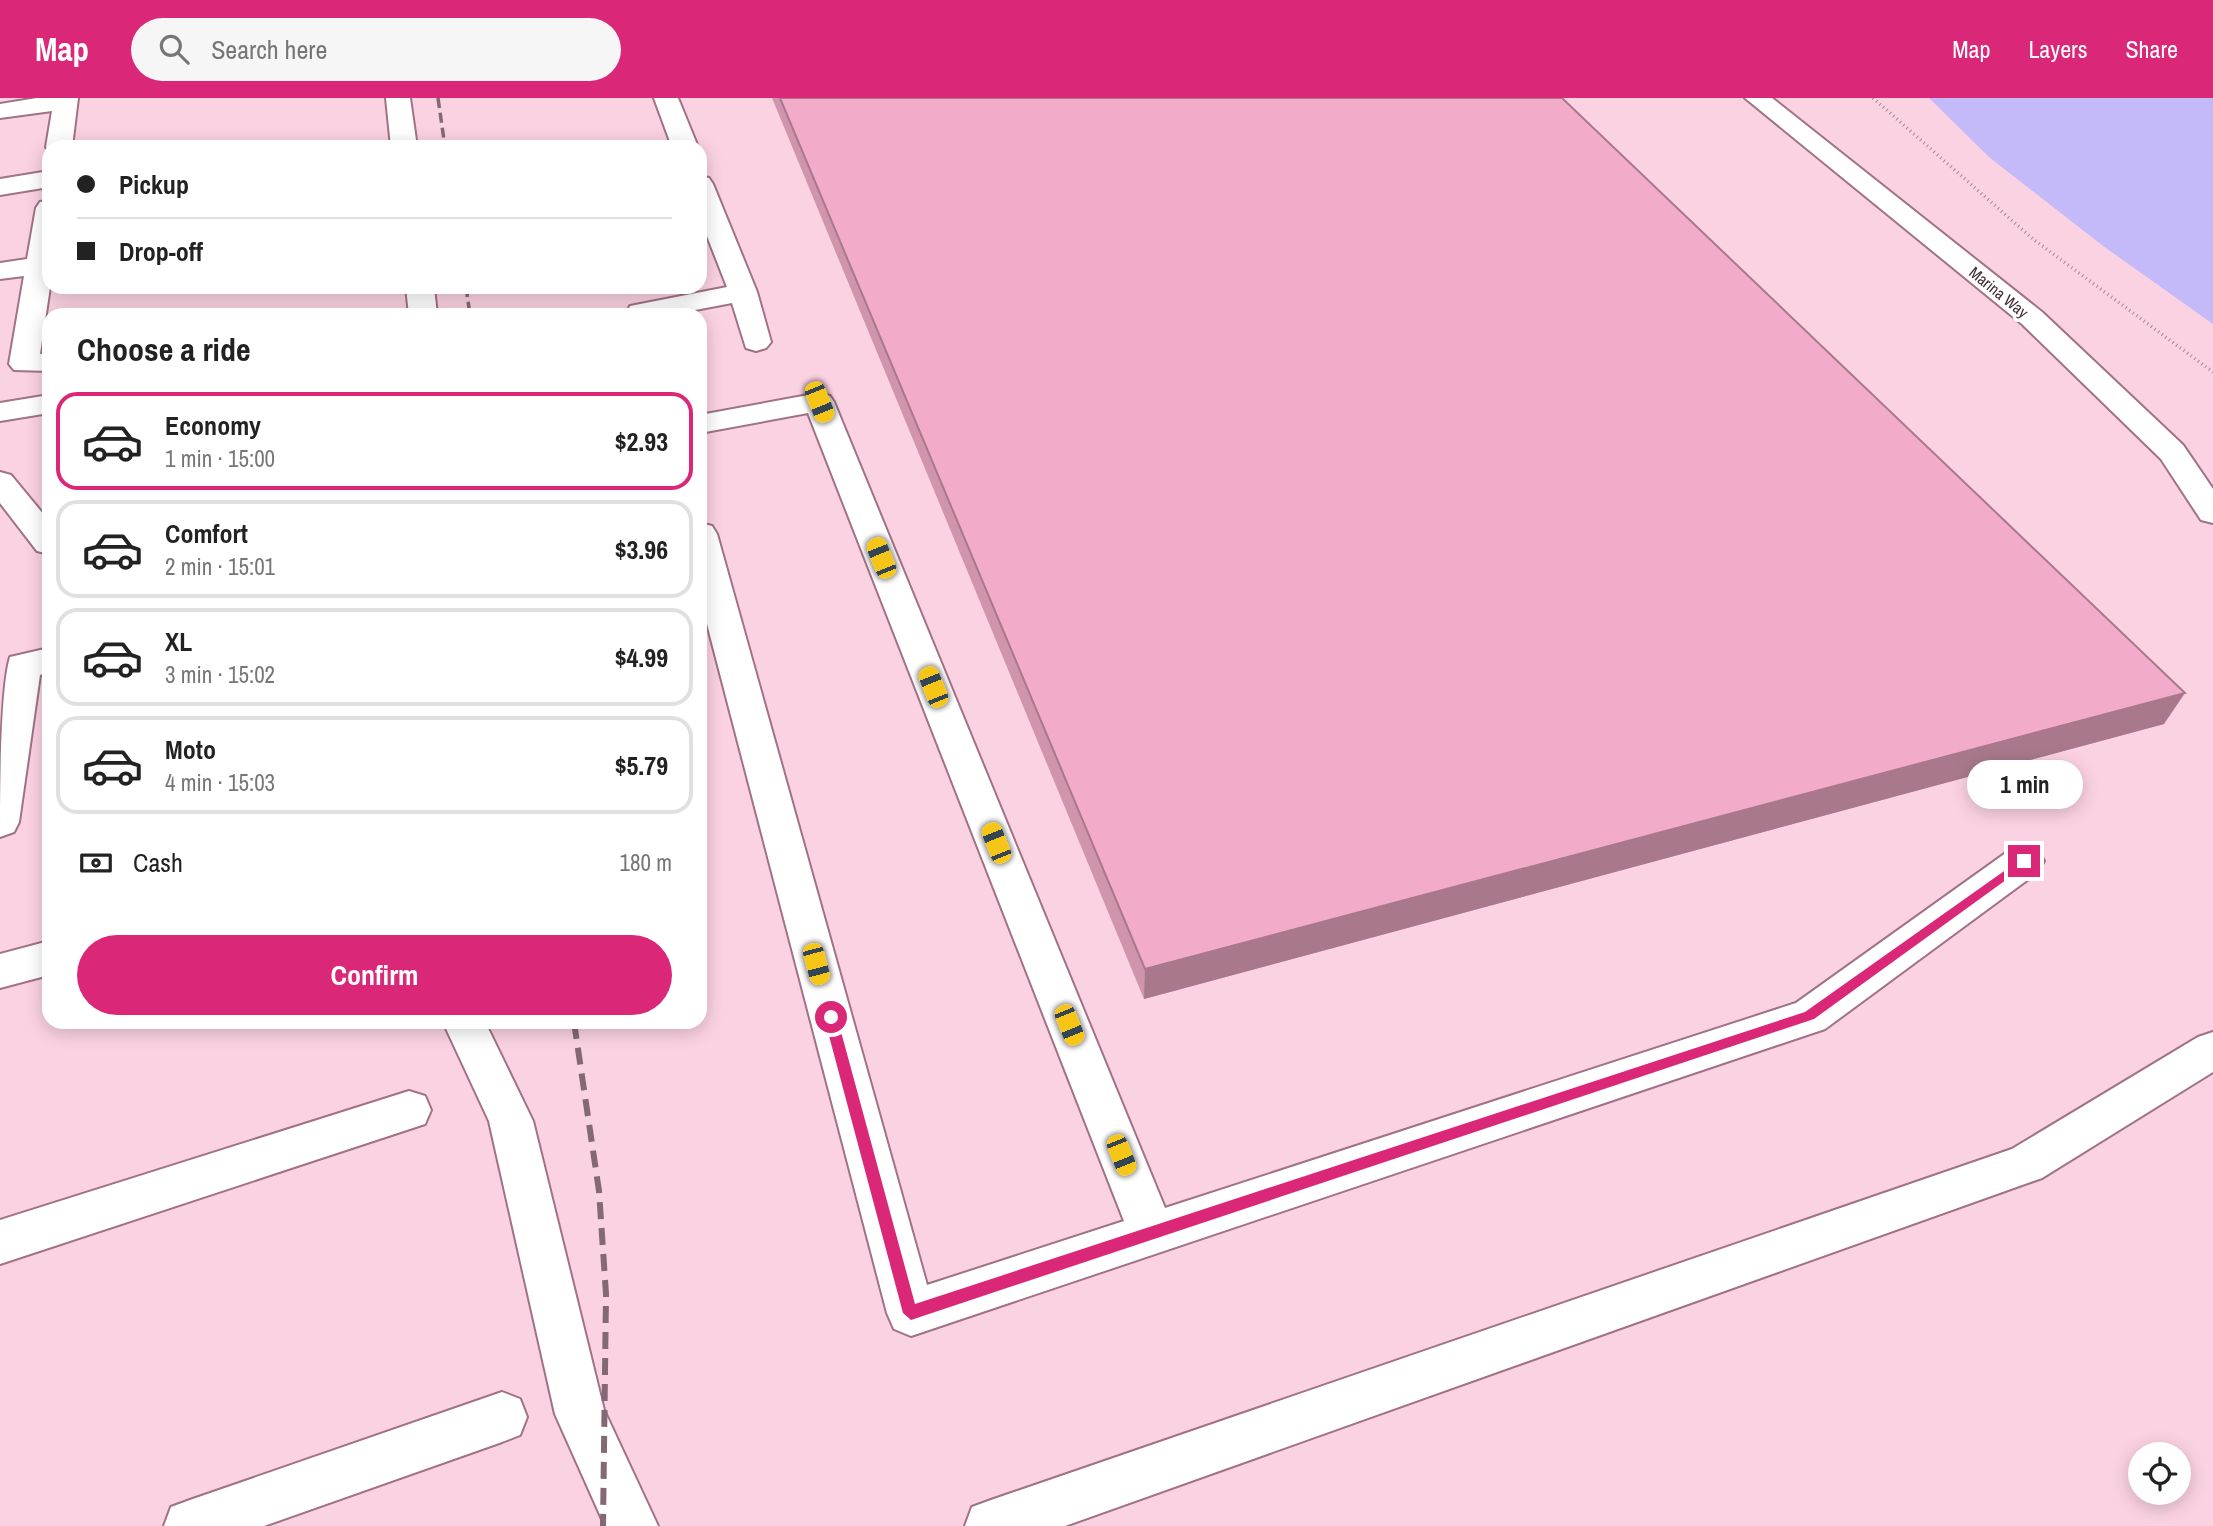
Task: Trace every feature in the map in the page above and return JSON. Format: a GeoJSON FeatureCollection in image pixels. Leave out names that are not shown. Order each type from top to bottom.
{"type":"FeatureCollection","features":[{"type":"Feature","properties":{"kind":"street"},"geometry":{"type":"LineString","coordinates":[[398,98],[403,140]]}},
{"type":"Feature","properties":{"kind":"street"},"geometry":{"type":"LineString","coordinates":[[666,98],[682,140]]}},
{"type":"Feature","properties":{"kind":"street","name":"Marina Way"},"geometry":{"type":"LineString","coordinates":[[1757,98],[2032,318],[2172,452],[2213,513]]}},
{"type":"Feature","properties":{"kind":"street"},"geometry":{"type":"LineString","coordinates":[[0,111],[66,99],[59,140]]}},
{"type":"Feature","properties":{"kind":"street"},"geometry":{"type":"LineString","coordinates":[[0,187],[42,180]]}},
{"type":"Feature","properties":{"kind":"street"},"geometry":{"type":"LineString","coordinates":[[707,202],[743,292],[756,342]]}},
{"type":"Feature","properties":{"kind":"street"},"geometry":{"type":"LineString","coordinates":[[42,252],[24,364],[42,363]]}},
{"type":"Feature","properties":{"kind":"street"},"geometry":{"type":"LineString","coordinates":[[0,271],[40,265]]}},
{"type":"Feature","properties":{"kind":"street"},"geometry":{"type":"LineString","coordinates":[[665,308],[743,292]]}},
{"type":"Feature","properties":{"kind":"street"},"geometry":{"type":"LineString","coordinates":[[707,423],[819,402],[1152,1233]]}},
{"type":"Feature","properties":{"kind":"street"},"geometry":{"type":"LineString","coordinates":[[0,412],[42,405]]}},
{"type":"Feature","properties":{"kind":"street"},"geometry":{"type":"LineString","coordinates":[[0,482],[42,534]]}},
{"type":"Feature","properties":{"kind":"street"},"geometry":{"type":"LineString","coordinates":[[707,560],[911,1313],[1810,1016],[2024,861]]}},
{"type":"Feature","properties":{"kind":"street"},"geometry":{"type":"LineString","coordinates":[[0,822],[23,666],[42,662]]}},
{"type":"Feature","properties":{"kind":"street"},"geometry":{"type":"LineString","coordinates":[[0,971],[42,960]]}},
{"type":"Feature","properties":{"kind":"street"},"geometry":{"type":"LineString","coordinates":[[467,1029],[511,1121],[580,1414],[632,1526]]}},
{"type":"Feature","properties":{"kind":"street"},"geometry":{"type":"LineString","coordinates":[[991,1526],[2026,1164],[2213,1050]]}},
{"type":"Feature","properties":{"kind":"street"},"geometry":{"type":"LineString","coordinates":[[0,1242],[409,1110]]}},
{"type":"Feature","properties":{"kind":"street"},"geometry":{"type":"LineString","coordinates":[[190,1526],[502,1418]]}},
{"type":"Feature","properties":{"kind":"path"},"geometry":{"type":"LineString","coordinates":[[1873,98],[2033,239],[2213,372]]}},
{"type":"Feature","properties":{"kind":"shaded area"},"geometry":{"type":"Polygon","coordinates":[[[1929,98],[2213,98],[2213,324],[2103,246],[1989,157],[1929,98]]]}},
{"type":"Feature","properties":{"kind":"building"},"geometry":{"type":"Polygon","coordinates":[[[780,98],[1562,98],[2185,693],[1145,969],[780,98]]]}},
{"type":"Feature","properties":{"kind":"railway"},"geometry":{"type":"LineString","coordinates":[[438,98],[444,140]]}},
{"type":"Feature","properties":{"kind":"railway"},"geometry":{"type":"LineString","coordinates":[[467,294],[469,308]]}},
{"type":"Feature","properties":{"kind":"railway"},"geometry":{"type":"LineString","coordinates":[[575,1029],[599,1191],[606,1294],[603,1526]]}},
{"type":"Feature","properties":{"kind":"route"},"geometry":{"type":"LineString","coordinates":[[831,1017],[911,1313],[1810,1016],[2024,861]]}}]}
